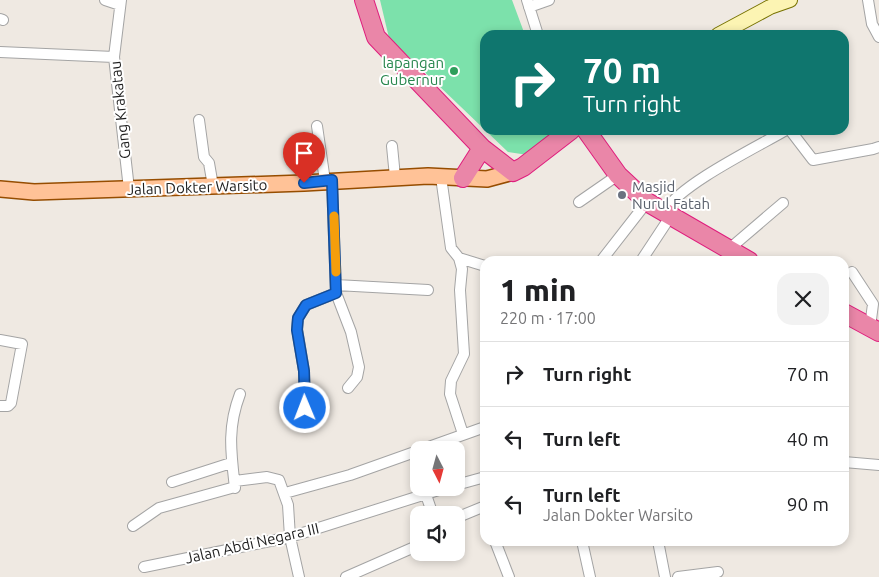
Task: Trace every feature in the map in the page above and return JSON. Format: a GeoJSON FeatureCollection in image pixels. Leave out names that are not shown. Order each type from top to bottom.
{"type":"FeatureCollection","features":[{"type":"Feature","properties":{"kind":"highway"},"geometry":{"type":"LineString","coordinates":[[364,0],[376,37],[482,148],[513,172],[523,167],[565,135]]}},
{"type":"Feature","properties":{"kind":"highway"},"geometry":{"type":"LineString","coordinates":[[590,135],[618,175],[647,202],[669,212],[739,256]]}},
{"type":"Feature","properties":{"kind":"highway"},"geometry":{"type":"LineString","coordinates":[[463,178],[482,148]]}},
{"type":"Feature","properties":{"kind":"highway"},"geometry":{"type":"LineString","coordinates":[[849,316],[874,330]]}},
{"type":"Feature","properties":{"kind":"main road","name":"Jalan Dokter Warsito"},"geometry":{"type":"LineString","coordinates":[[0,189],[34,192],[395,177],[488,179],[513,172]]}},
{"type":"Feature","properties":{"kind":"street"},"geometry":{"type":"LineString","coordinates":[[105,0],[120,2]]}},
{"type":"Feature","properties":{"kind":"street"},"geometry":{"type":"LineString","coordinates":[[536,30],[528,3],[549,0]]}},
{"type":"Feature","properties":{"kind":"street"},"geometry":{"type":"LineString","coordinates":[[728,30],[790,0]]}},
{"type":"Feature","properties":{"kind":"street"},"geometry":{"type":"LineString","coordinates":[[868,0],[872,24],[879,37]]}},
{"type":"Feature","properties":{"kind":"street","name":"Gang Krakatau"},"geometry":{"type":"LineString","coordinates":[[120,2],[114,57],[129,189]]}},
{"type":"Feature","properties":{"kind":"street"},"geometry":{"type":"LineString","coordinates":[[0,52],[114,57]]}},
{"type":"Feature","properties":{"kind":"street"},"geometry":{"type":"LineString","coordinates":[[199,120],[204,157],[209,163],[213,186]]}},
{"type":"Feature","properties":{"kind":"street"},"geometry":{"type":"LineString","coordinates":[[317,126],[328,181],[336,289],[353,338],[359,367],[358,377],[348,388]]}},
{"type":"Feature","properties":{"kind":"street"},"geometry":{"type":"LineString","coordinates":[[644,256],[669,212],[670,204],[689,187],[777,135]]}},
{"type":"Feature","properties":{"kind":"street"},"geometry":{"type":"LineString","coordinates":[[794,135],[813,160],[818,161],[834,154],[874,150],[879,147]]}},
{"type":"Feature","properties":{"kind":"street"},"geometry":{"type":"LineString","coordinates":[[392,146],[395,177]]}},
{"type":"Feature","properties":{"kind":"street"},"geometry":{"type":"LineString","coordinates":[[579,202],[618,175]]}},
{"type":"Feature","properties":{"kind":"street"},"geometry":{"type":"LineString","coordinates":[[441,177],[451,248],[459,258],[462,269],[460,290],[464,354],[451,381],[450,394],[463,434]]}},
{"type":"Feature","properties":{"kind":"street"},"geometry":{"type":"LineString","coordinates":[[606,256],[647,202]]}},
{"type":"Feature","properties":{"kind":"street"},"geometry":{"type":"LineString","coordinates":[[728,250],[783,203]]}},
{"type":"Feature","properties":{"kind":"street"},"geometry":{"type":"LineString","coordinates":[[459,258],[480,264]]}},
{"type":"Feature","properties":{"kind":"street"},"geometry":{"type":"LineString","coordinates":[[852,272],[873,304],[874,330]]}},
{"type":"Feature","properties":{"kind":"street"},"geometry":{"type":"LineString","coordinates":[[305,408],[304,364],[297,330],[298,318],[306,305],[336,289],[428,290]]}},
{"type":"Feature","properties":{"kind":"street"},"geometry":{"type":"LineString","coordinates":[[0,340],[22,344],[10,406],[0,406]]}},
{"type":"Feature","properties":{"kind":"street"},"geometry":{"type":"LineString","coordinates":[[235,488],[231,463],[230,425],[240,394]]}},
{"type":"Feature","properties":{"kind":"street"},"geometry":{"type":"LineString","coordinates":[[285,493],[364,471],[480,429]]}},
{"type":"Feature","properties":{"kind":"street"},"geometry":{"type":"LineString","coordinates":[[849,462],[879,465]]}},
{"type":"Feature","properties":{"kind":"street"},"geometry":{"type":"LineString","coordinates":[[172,482],[231,463]]}},
{"type":"Feature","properties":{"kind":"street"},"geometry":{"type":"LineString","coordinates":[[133,526],[159,508],[275,478],[279,480],[288,505],[290,537],[299,577]]}},
{"type":"Feature","properties":{"kind":"street"},"geometry":{"type":"LineString","coordinates":[[465,483],[480,478]]}},
{"type":"Feature","properties":{"kind":"street","name":"Jalan Abdi Negara III"},"geometry":{"type":"LineString","coordinates":[[144,567],[290,537],[413,496]]}},
{"type":"Feature","properties":{"kind":"street"},"geometry":{"type":"LineString","coordinates":[[465,515],[480,511]]}},
{"type":"Feature","properties":{"kind":"street"},"geometry":{"type":"LineString","coordinates":[[497,546],[509,577]]}},
{"type":"Feature","properties":{"kind":"street"},"geometry":{"type":"LineString","coordinates":[[583,546],[590,577]]}},
{"type":"Feature","properties":{"kind":"street"},"geometry":{"type":"LineString","coordinates":[[659,546],[665,577]]}},
{"type":"Feature","properties":{"kind":"street"},"geometry":{"type":"LineString","coordinates":[[346,577],[410,549]]}},
{"type":"Feature","properties":{"kind":"street"},"geometry":{"type":"LineString","coordinates":[[678,577],[718,572]]}},
{"type":"Feature","properties":{"kind":"green space","name":"lapangan Gubernur"},"geometry":{"type":"Polygon","coordinates":[[[380,0],[512,0],[523,30],[480,30],[480,125],[389,38],[380,0]]]}},
{"type":"Feature","properties":{"kind":"green space"},"geometry":{"type":"Polygon","coordinates":[[[490,135],[548,135],[549,141],[528,155],[508,152],[490,135]]]}},
{"type":"Feature","properties":{"kind":"slow traffic"},"geometry":{"type":"LineString","coordinates":[[334,216],[336,272]]}},
{"type":"Feature","properties":{"kind":"place","name":"lapangan Gubernur"},"geometry":{"type":"Point","coordinates":[454,71]}},
{"type":"Feature","properties":{"kind":"place","name":"Masjid Nurul Fatah"},"geometry":{"type":"Point","coordinates":[622,195]}},
{"type":"Feature","properties":{"kind":"route"},"geometry":{"type":"LineString","coordinates":[[304,183],[332,180],[336,293],[306,305],[298,318],[297,330],[303,358],[305,408]]}}]}
